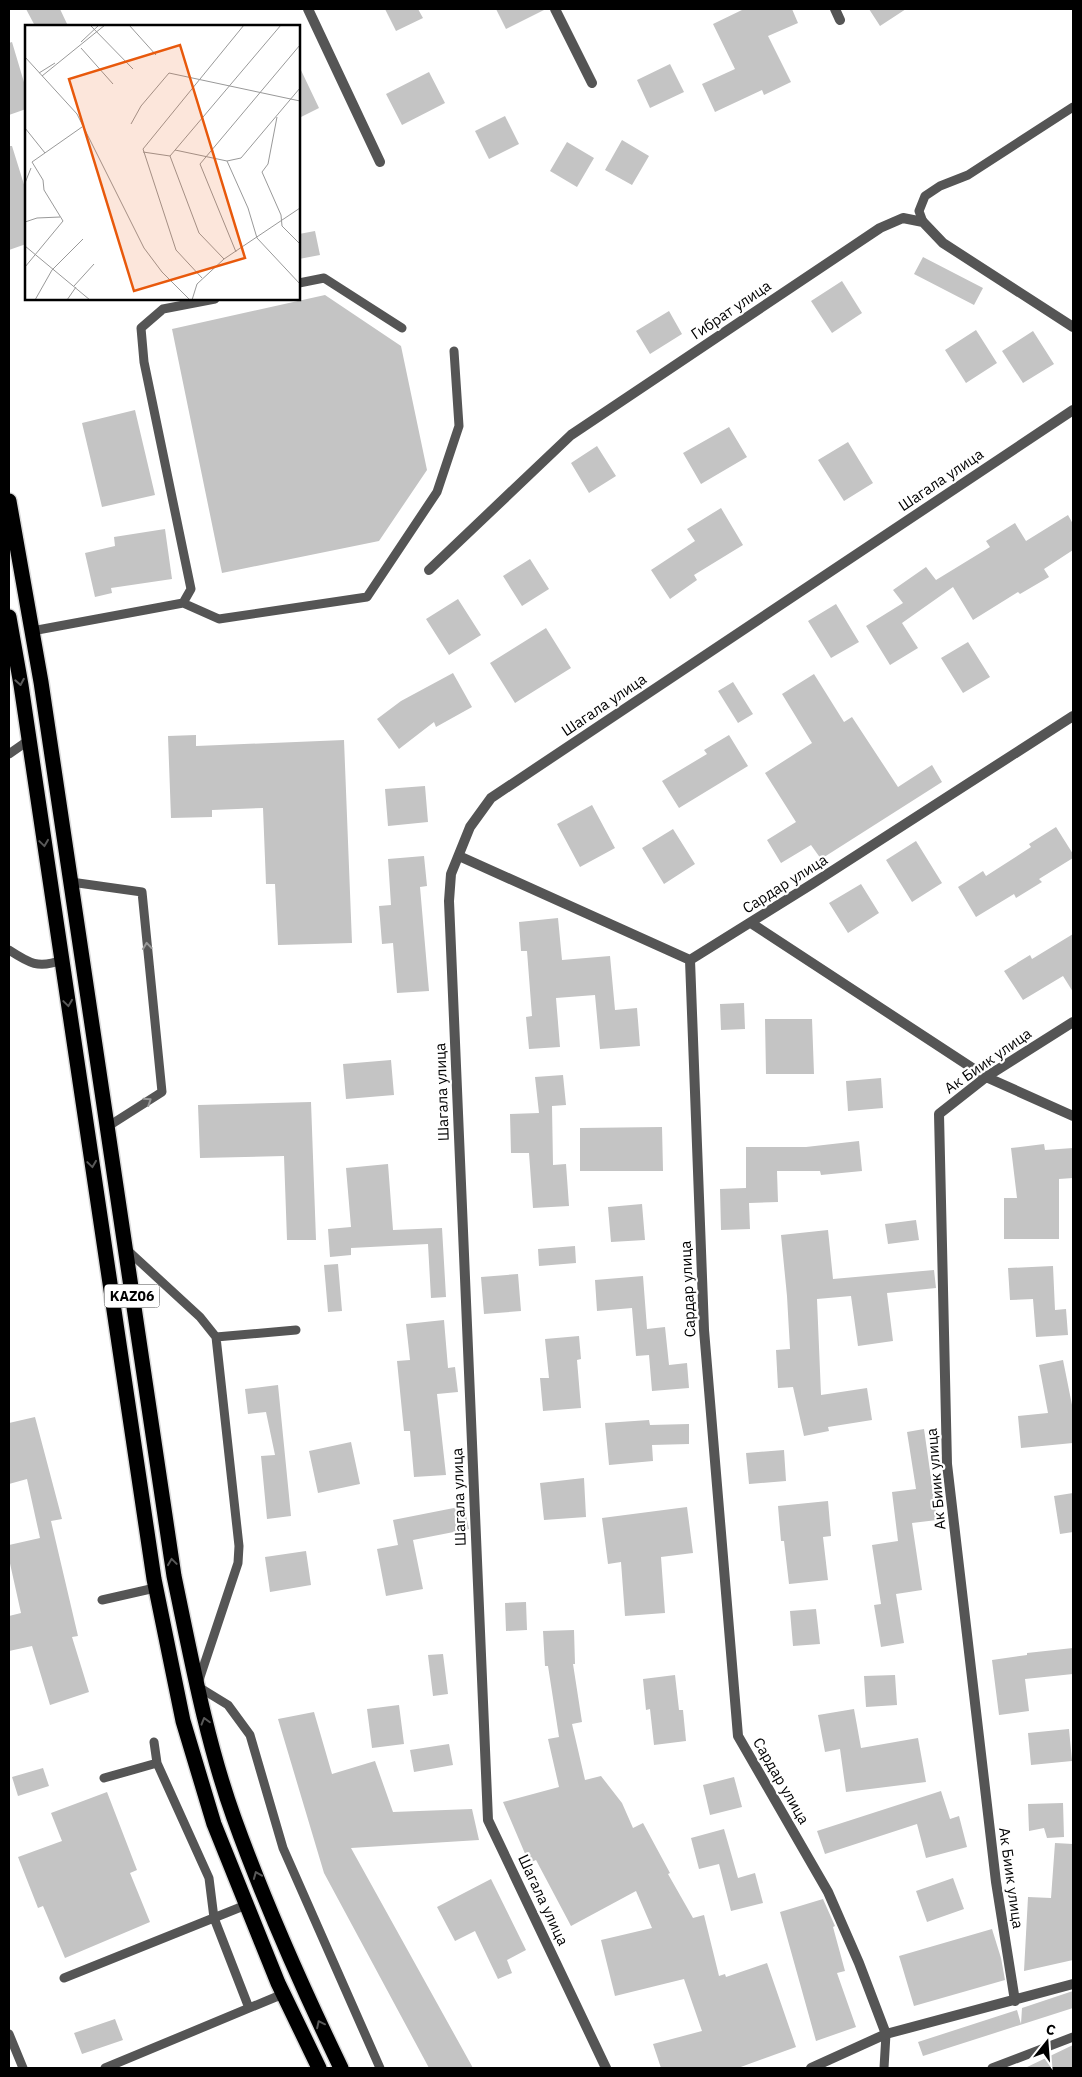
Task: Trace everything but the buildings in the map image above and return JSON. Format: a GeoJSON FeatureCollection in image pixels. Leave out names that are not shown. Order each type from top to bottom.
{"type":"FeatureCollection","features":[{"type":"Feature","properties":{"kind":"highway","name":"KАZ06"},"geometry":{"type":"LineString","coordinates":[[9,501],[32,631],[71,882],[174,1576],[203,1716],[234,1818],[297,1975],[341,2068]]}},
{"type":"Feature","properties":{"kind":"highway","name":"KАZ06"},"geometry":{"type":"LineString","coordinates":[[9,617],[156,1588],[183,1721],[214,1824],[283,1994],[319,2068]]}},
{"type":"Feature","properties":{"kind":"street"},"geometry":{"type":"LineString","coordinates":[[308,9],[380,162]]}},
{"type":"Feature","properties":{"kind":"street"},"geometry":{"type":"LineString","coordinates":[[555,9],[592,83]]}},
{"type":"Feature","properties":{"kind":"street"},"geometry":{"type":"LineString","coordinates":[[835,9],[840,20]]}},
{"type":"Feature","properties":{"kind":"street","name":"Гибрат улица"},"geometry":{"type":"LineString","coordinates":[[429,570],[571,435],[880,228],[903,218],[923,222]]}},
{"type":"Feature","properties":{"kind":"street"},"geometry":{"type":"LineString","coordinates":[[923,222],[943,242],[1073,327]]}},
{"type":"Feature","properties":{"kind":"street","name":"Шагала улица"},"geometry":{"type":"LineString","coordinates":[[606,2068],[488,1820],[449,901],[451,874],[470,827],[491,798],[1073,410]]}},
{"type":"Feature","properties":{"kind":"street","name":"Сардар улица"},"geometry":{"type":"LineString","coordinates":[[886,2034],[859,1963],[828,1892],[738,1736],[704,1330],[690,960],[751,923],[1073,716]]}},
{"type":"Feature","properties":{"kind":"street"},"geometry":{"type":"LineString","coordinates":[[458,856],[690,960]]}},
{"type":"Feature","properties":{"kind":"street"},"geometry":{"type":"LineString","coordinates":[[751,923],[986,1077],[1073,1116]]}},
{"type":"Feature","properties":{"kind":"street","name":"Ак Биик улица"},"geometry":{"type":"LineString","coordinates":[[1015,2001],[996,1882],[947,1464],[939,1114],[986,1077],[1073,1022]]}},
{"type":"Feature","properties":{"kind":"street"},"geometry":{"type":"LineString","coordinates":[[811,2068],[886,2034],[1073,1984]]}},
{"type":"Feature","properties":{"kind":"lane"},"geometry":{"type":"LineString","coordinates":[[923,222],[919,211],[925,196],[940,186],[968,175],[1073,107]]}},
{"type":"Feature","properties":{"kind":"lane"},"geometry":{"type":"LineString","coordinates":[[300,283],[324,278],[402,328]]}},
{"type":"Feature","properties":{"kind":"lane"},"geometry":{"type":"LineString","coordinates":[[183,603],[191,590],[144,362],[141,328],[163,309],[210,300]]}},
{"type":"Feature","properties":{"kind":"lane"},"geometry":{"type":"LineString","coordinates":[[32,631],[183,603],[219,619],[367,597],[437,492],[459,426],[454,350]]}},
{"type":"Feature","properties":{"kind":"lane"},"geometry":{"type":"LineString","coordinates":[[9,754],[29,740]]}},
{"type":"Feature","properties":{"kind":"lane"},"geometry":{"type":"LineString","coordinates":[[71,882],[142,892],[162,1092],[107,1127]]}},
{"type":"Feature","properties":{"kind":"lane"},"geometry":{"type":"LineString","coordinates":[[9,950],[27,962],[47,965],[62,960]]}},
{"type":"Feature","properties":{"kind":"lane"},"geometry":{"type":"LineString","coordinates":[[125,1248],[200,1317],[216,1338],[239,1546],[238,1563],[197,1686],[228,1705],[250,1735],[283,1848],[380,2068]]}},
{"type":"Feature","properties":{"kind":"lane"},"geometry":{"type":"LineString","coordinates":[[216,1338],[296,1330]]}},
{"type":"Feature","properties":{"kind":"lane"},"geometry":{"type":"LineString","coordinates":[[102,1600],[156,1588]]}},
{"type":"Feature","properties":{"kind":"lane"},"geometry":{"type":"LineString","coordinates":[[154,1742],[158,1763],[209,1878],[214,1918],[249,2008]]}},
{"type":"Feature","properties":{"kind":"lane"},"geometry":{"type":"LineString","coordinates":[[104,1778],[158,1763]]}},
{"type":"Feature","properties":{"kind":"lane"},"geometry":{"type":"LineString","coordinates":[[64,1978],[246,1905]]}},
{"type":"Feature","properties":{"kind":"lane"},"geometry":{"type":"LineString","coordinates":[[104,2068],[283,1994]]}},
{"type":"Feature","properties":{"kind":"lane"},"geometry":{"type":"LineString","coordinates":[[9,2034],[23,2068]]}},
{"type":"Feature","properties":{"kind":"lane"},"geometry":{"type":"LineString","coordinates":[[884,2068],[886,2034]]}},
{"type":"Feature","properties":{"kind":"lane"},"geometry":{"type":"LineString","coordinates":[[992,2068],[1073,2037]]}}]}
